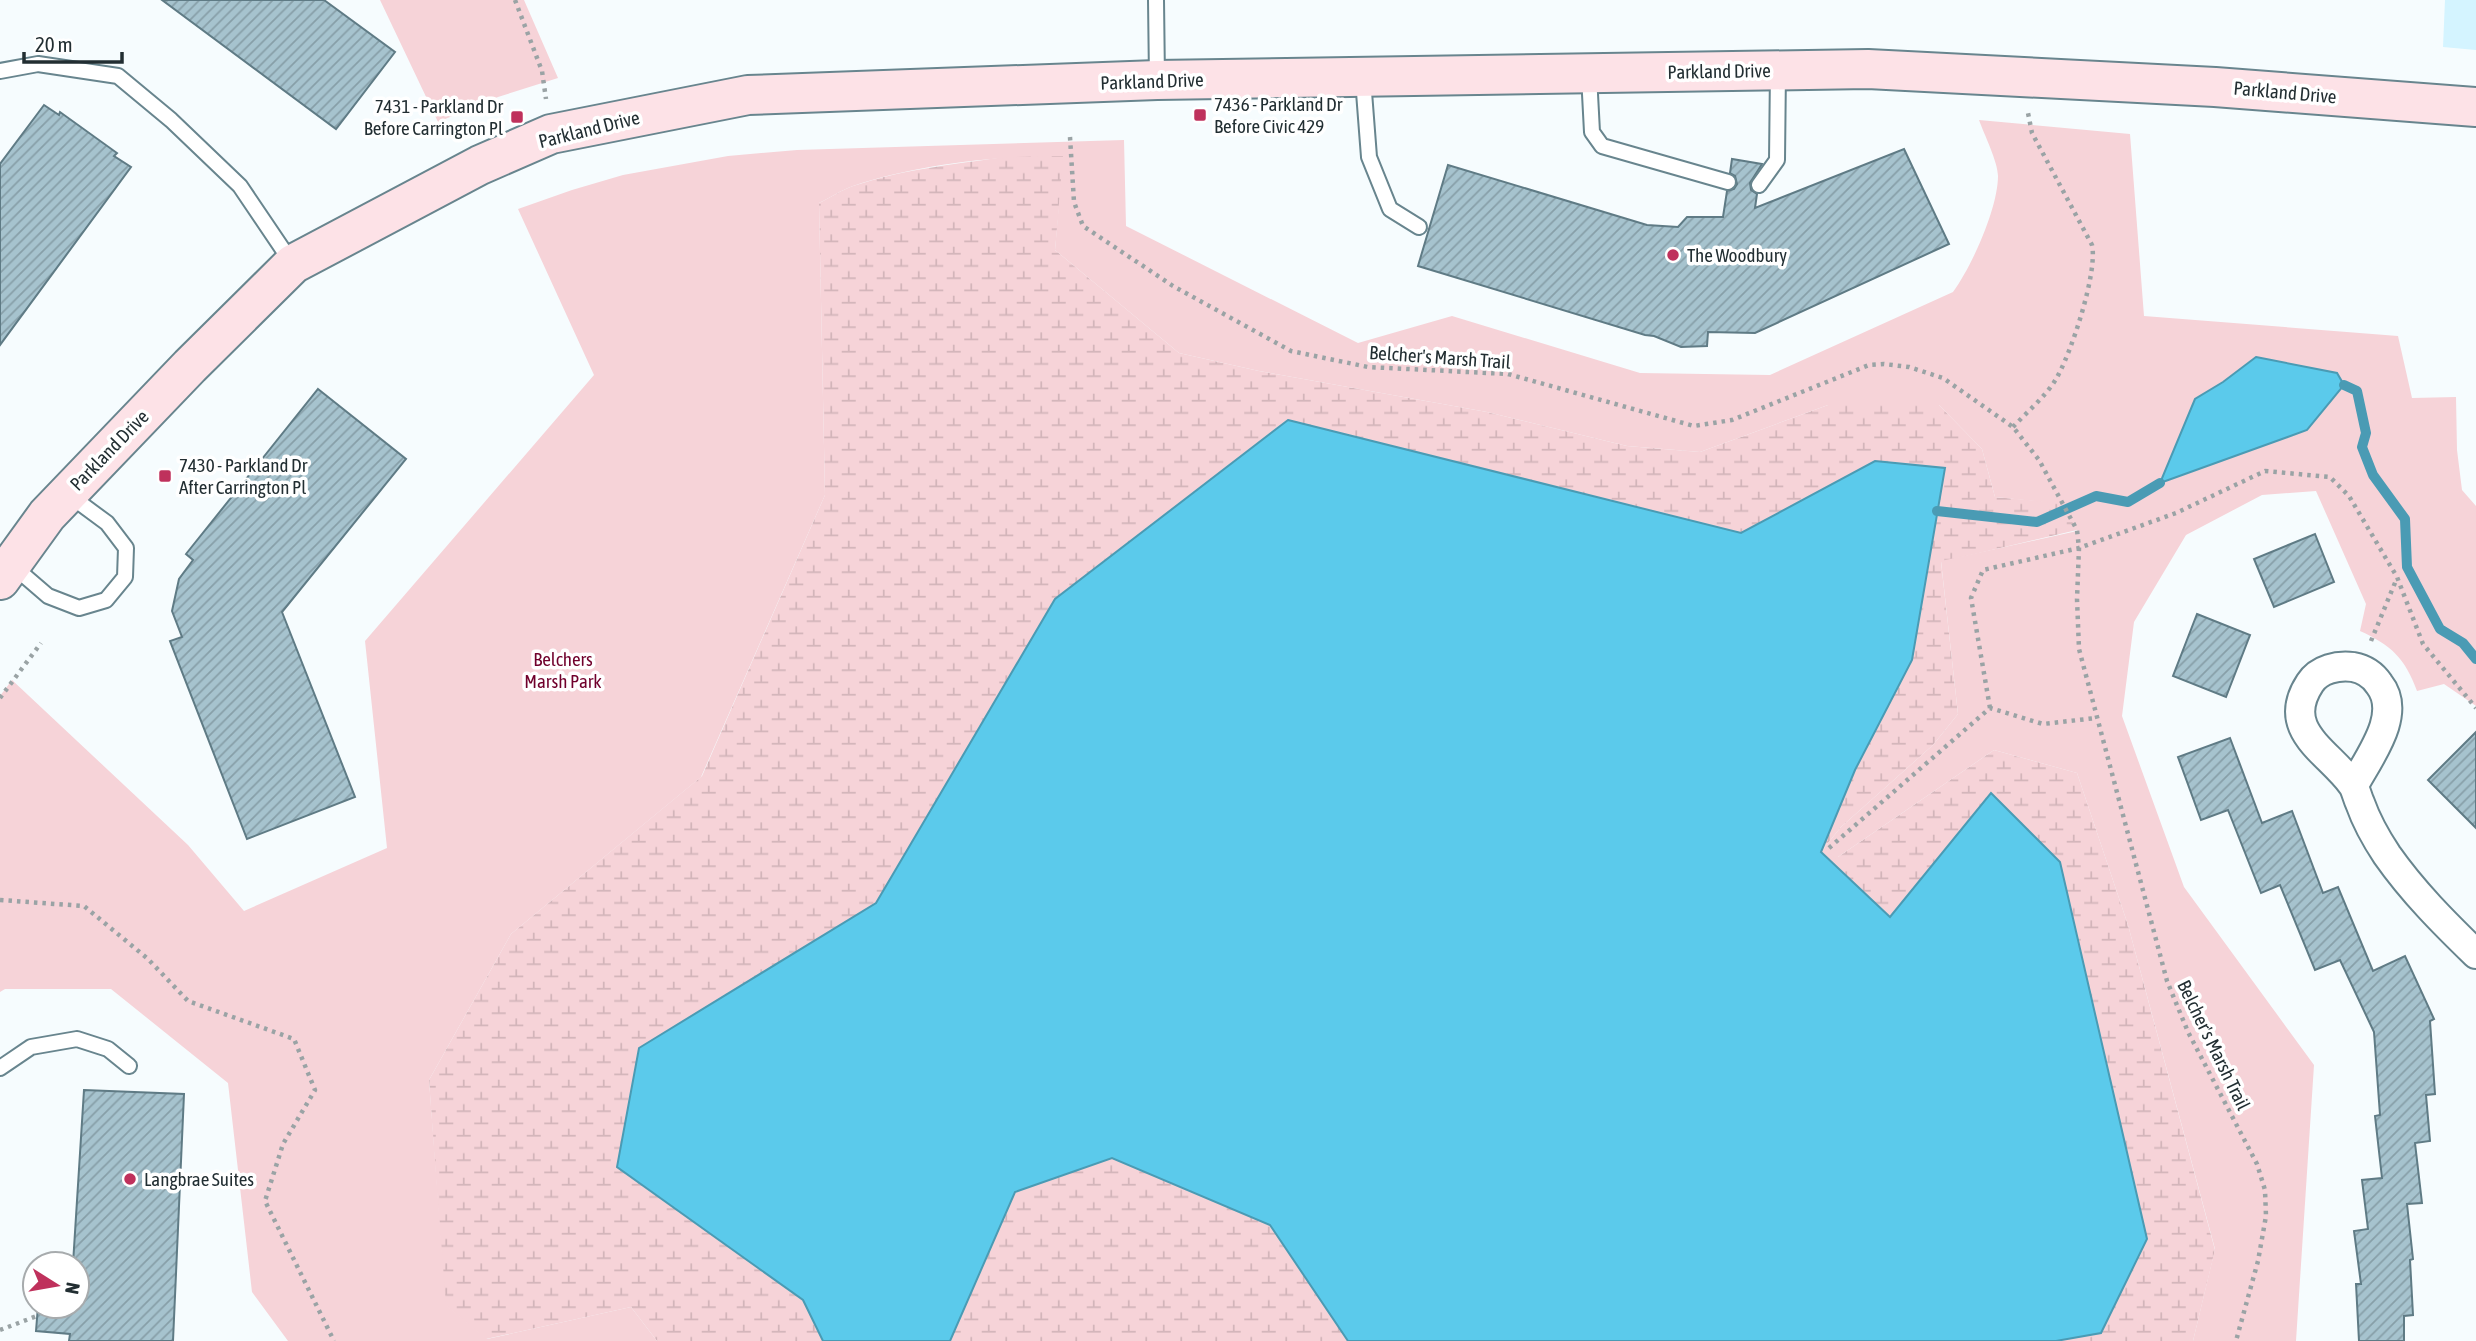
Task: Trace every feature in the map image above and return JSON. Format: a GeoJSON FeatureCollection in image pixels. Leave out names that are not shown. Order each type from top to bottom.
{"type":"FeatureCollection","features":[{"type":"Feature","properties":{"kind":"street","name":"Parkland Drive"},"geometry":{"type":"LineString","coordinates":[[6,572],[47,515],[190,366],[293,264],[471,169],[551,134],[748,95],[1157,80],[1868,69],[2215,87],[2476,107]]}},
{"type":"Feature","properties":{"kind":"street"},"geometry":{"type":"LineString","coordinates":[[2354,785],[2379,739],[2388,713],[2385,691],[2375,677],[2360,668],[2345,666],[2329,669],[2313,678],[2302,695],[2301,716],[2306,734],[2317,749],[2354,785],[2360,805],[2387,854],[2432,912],[2476,954]]}},
{"type":"Feature","properties":{"kind":"lane"},"geometry":{"type":"LineString","coordinates":[[1156,0],[1157,80]]}},
{"type":"Feature","properties":{"kind":"lane"},"geometry":{"type":"LineString","coordinates":[[0,71],[38,64],[118,76],[171,120],[240,186],[293,264]]}},
{"type":"Feature","properties":{"kind":"lane"},"geometry":{"type":"LineString","coordinates":[[1759,185],[1777,160],[1778,70]]}},
{"type":"Feature","properties":{"kind":"lane"},"geometry":{"type":"LineString","coordinates":[[1589,74],[1592,132],[1602,146],[1728,182]]}},
{"type":"Feature","properties":{"kind":"lane"},"geometry":{"type":"LineString","coordinates":[[1362,77],[1369,157],[1390,209],[1419,227]]}},
{"type":"Feature","properties":{"kind":"lane"},"geometry":{"type":"LineString","coordinates":[[6,572],[48,596],[79,608],[106,600],[125,577],[126,548],[107,523],[67,494]]}},
{"type":"Feature","properties":{"kind":"lane"},"geometry":{"type":"LineString","coordinates":[[0,1068],[31,1047],[77,1039],[108,1049],[129,1066]]}},
{"type":"Feature","properties":{"kind":"path"},"geometry":{"type":"LineString","coordinates":[[515,0],[542,71],[551,134]]}},
{"type":"Feature","properties":{"kind":"path"},"geometry":{"type":"LineString","coordinates":[[2013,427],[2056,380],[2079,322],[2095,257],[2092,245],[2032,133],[2021,76]]}},
{"type":"Feature","properties":{"kind":"path","name":"Belcher's Marsh Trail"},"geometry":{"type":"LineString","coordinates":[[1070,137],[1074,202],[1083,226],[1173,286],[1291,351],[1368,367],[1508,374],[1694,426],[1732,420],[1869,365],[1884,364],[1909,367],[1943,377],[2013,427],[2039,460],[2077,530],[2079,649],[2167,981],[2188,1032],[2257,1164],[2265,1190],[2266,1216],[2258,1261],[2236,1341]]}},
{"type":"Feature","properties":{"kind":"path"},"geometry":{"type":"LineString","coordinates":[[1990,708],[1971,598],[1983,570],[2079,548],[2176,513],[2265,471],[2330,477],[2349,496],[2397,577],[2423,644],[2476,708]]}},
{"type":"Feature","properties":{"kind":"path"},"geometry":{"type":"LineString","coordinates":[[2360,668],[2397,577]]}},
{"type":"Feature","properties":{"kind":"path"},"geometry":{"type":"LineString","coordinates":[[0,698],[41,643]]}},
{"type":"Feature","properties":{"kind":"path"},"geometry":{"type":"LineString","coordinates":[[1990,708],[2043,724],[2096,718]]}},
{"type":"Feature","properties":{"kind":"path"},"geometry":{"type":"LineString","coordinates":[[1829,848],[1990,708]]}},
{"type":"Feature","properties":{"kind":"path"},"geometry":{"type":"LineString","coordinates":[[0,901],[84,906],[148,959],[188,1002],[294,1039],[315,1090],[283,1144],[265,1201],[334,1341]]}},
{"type":"Feature","properties":{"kind":"path"},"geometry":{"type":"LineString","coordinates":[[0,1330],[26,1320]]}},
{"type":"Feature","properties":{"kind":"shaded area"},"geometry":{"type":"Polygon","coordinates":[[[2445,0],[2476,0],[2476,50],[2443,47],[2445,0]]]}},
{"type":"Feature","properties":{"kind":"green space"},"geometry":{"type":"Polygon","coordinates":[[[380,0],[524,0],[558,78],[498,97],[438,122],[380,0]]]}},
{"type":"Feature","properties":{"kind":"green space","name":"Belchers Marsh Park"},"geometry":{"type":"Polygon","coordinates":[[[1979,120],[2130,134],[2144,316],[2398,336],[2412,398],[2456,397],[2457,450],[2462,490],[2476,506],[2476,706],[2444,684],[2417,691],[2396,654],[2360,631],[2366,604],[2316,491],[2262,495],[2186,535],[2134,622],[2122,716],[2184,887],[2314,1065],[2296,1341],[2193,1341],[2215,1249],[2128,925],[2077,773],[1994,750],[1836,859],[1824,848],[1841,827],[1933,745],[1958,714],[1941,561],[2077,531],[2063,504],[1995,497],[1982,449],[1939,405],[1828,405],[1700,452],[1627,446],[1487,412],[1259,371],[1179,353],[1055,250],[1063,156],[1012,157],[903,172],[853,186],[819,203],[825,495],[701,777],[511,934],[429,1080],[446,1305],[487,1339],[631,1307],[657,1341],[288,1341],[252,1292],[228,1083],[111,989],[5,989],[0,992],[0,696],[12,680],[188,845],[244,911],[387,848],[365,641],[594,375],[518,209],[623,175],[728,156],[797,150],[1124,140],[1126,226],[1358,343],[1452,316],[1640,373],[1770,375],[1953,292],[1983,236],[1997,189],[1996,163],[1979,120]]]}},
{"type":"Feature","properties":{"kind":"green space"},"geometry":{"type":"Polygon","coordinates":[[[1019,155],[1064,156],[1055,250],[1179,353],[1259,371],[1487,412],[1627,446],[1700,452],[1828,405],[1939,405],[1982,449],[1995,497],[2063,503],[2077,530],[1941,562],[1958,714],[1933,745],[1841,827],[1824,848],[1838,857],[1994,750],[2077,773],[2128,925],[2215,1250],[2193,1341],[2056,1341],[2101,1333],[1890,917],[1821,852],[1855,770],[1912,660],[1944,468],[1875,461],[1741,533],[1288,420],[1055,599],[876,903],[639,1048],[617,1167],[803,1300],[823,1341],[657,1341],[631,1307],[486,1339],[445,1305],[429,1080],[511,934],[702,776],[825,495],[819,203],[873,180],[935,167],[1019,155]]]}},
{"type":"Feature","properties":{"kind":"green space"},"geometry":{"type":"Polygon","coordinates":[[[1112,1158],[1270,1225],[1348,1341],[950,1341],[1015,1192],[1112,1158]]]}},
{"type":"Feature","properties":{"kind":"water"},"geometry":{"type":"Polygon","coordinates":[[[2256,357],[2337,373],[2344,385],[2307,430],[2160,483],[2195,399],[2256,357]]]}},
{"type":"Feature","properties":{"kind":"water"},"geometry":{"type":"Polygon","coordinates":[[[1288,420],[1741,533],[1875,461],[1945,468],[1912,660],[1855,770],[1821,852],[1890,917],[1991,793],[2060,862],[2147,1239],[2101,1333],[2056,1341],[1348,1341],[1270,1225],[1112,1158],[1015,1192],[950,1341],[823,1341],[803,1300],[617,1167],[639,1048],[876,903],[1055,599],[1288,420]]]}},
{"type":"Feature","properties":{"kind":"building"},"geometry":{"type":"Polygon","coordinates":[[[162,0],[324,0],[395,52],[336,129],[162,0]]]}},
{"type":"Feature","properties":{"kind":"building"},"geometry":{"type":"Polygon","coordinates":[[[44,105],[59,115],[60,112],[117,153],[114,156],[131,167],[0,345],[0,164],[44,105]]]}},
{"type":"Feature","properties":{"kind":"building","name":"The Woodbury"},"geometry":{"type":"Polygon","coordinates":[[[1904,149],[1949,244],[1755,333],[1708,332],[1707,346],[1681,347],[1654,336],[1418,266],[1448,165],[1647,225],[1678,227],[1687,217],[1723,217],[1727,191],[1734,189],[1737,184],[1735,176],[1730,173],[1732,159],[1762,164],[1750,183],[1751,190],[1757,194],[1755,208],[1904,149]]]}},
{"type":"Feature","properties":{"kind":"building"},"geometry":{"type":"Polygon","coordinates":[[[318,389],[406,459],[282,612],[355,797],[247,839],[170,641],[182,637],[172,611],[179,579],[193,560],[186,554],[318,389]]]}},
{"type":"Feature","properties":{"kind":"building"},"geometry":{"type":"Polygon","coordinates":[[[2315,534],[2334,582],[2274,607],[2254,559],[2315,534]]]}},
{"type":"Feature","properties":{"kind":"building"},"geometry":{"type":"Polygon","coordinates":[[[2197,614],[2250,635],[2226,697],[2173,676],[2197,614]]]}},
{"type":"Feature","properties":{"kind":"building"},"geometry":{"type":"Polygon","coordinates":[[[2476,732],[2476,828],[2428,780],[2476,732]]]}},
{"type":"Feature","properties":{"kind":"building"},"geometry":{"type":"Polygon","coordinates":[[[2230,738],[2262,823],[2292,811],[2323,893],[2338,887],[2373,971],[2405,956],[2434,1019],[2430,1021],[2435,1094],[2426,1095],[2430,1141],[2415,1143],[2422,1203],[2407,1204],[2413,1259],[2410,1260],[2413,1315],[2404,1316],[2404,1341],[2359,1341],[2356,1284],[2361,1284],[2354,1231],[2368,1229],[2362,1180],[2382,1178],[2375,1116],[2380,1115],[2374,1032],[2340,960],[2315,970],[2280,885],[2261,893],[2228,810],[2201,820],[2178,757],[2230,738]]]}},
{"type":"Feature","properties":{"kind":"building","name":"Langbrae Suites"},"geometry":{"type":"Polygon","coordinates":[[[84,1090],[184,1094],[173,1341],[69,1341],[70,1334],[36,1331],[37,1320],[91,1320],[91,1250],[74,1250],[84,1090]]]}},
{"type":"Feature","properties":{"kind":"waterway"},"geometry":{"type":"LineString","coordinates":[[2344,385],[2357,391],[2366,433],[2362,447],[2373,475],[2405,519],[2407,567],[2440,629],[2463,643],[2476,659]]}},
{"type":"Feature","properties":{"kind":"waterway"},"geometry":{"type":"LineString","coordinates":[[1937,511],[2037,522],[2096,496],[2128,502],[2160,483]]}},
{"type":"Feature","properties":{"kind":"place","name":"7436 - Parkland Dr Before Civic 429"},"geometry":{"type":"Point","coordinates":[1200,115]}},
{"type":"Feature","properties":{"kind":"place","name":"7431 - Parkland Dr Before Carrington Pl"},"geometry":{"type":"Point","coordinates":[517,117]}},
{"type":"Feature","properties":{"kind":"place","name":"The Woodbury"},"geometry":{"type":"Point","coordinates":[1673,255]}},
{"type":"Feature","properties":{"kind":"place","name":"7430 - Parkland Dr After Carrington Pl"},"geometry":{"type":"Point","coordinates":[165,476]}},
{"type":"Feature","properties":{"kind":"place","name":"Langbrae Suites"},"geometry":{"type":"Point","coordinates":[130,1179]}}]}
